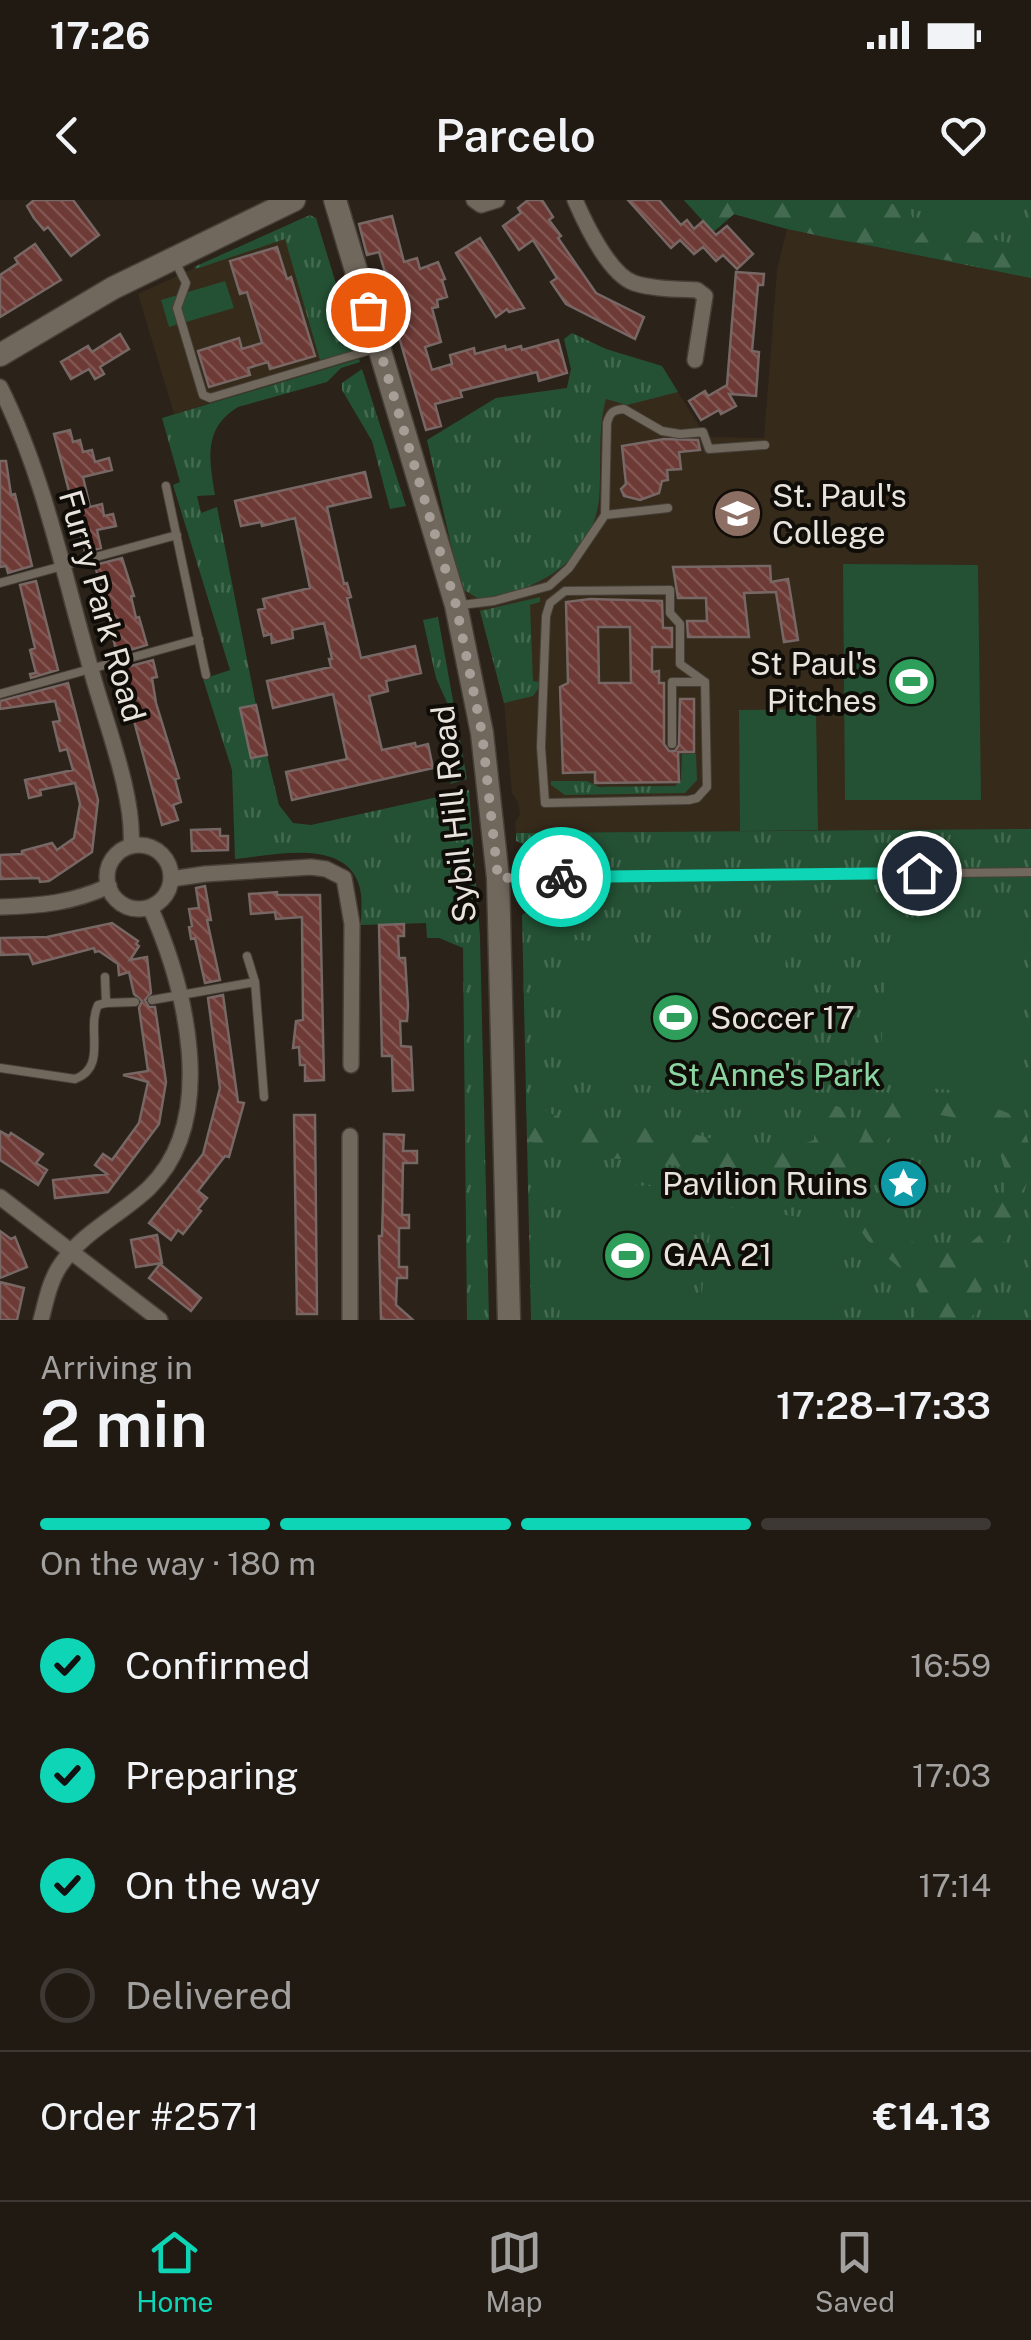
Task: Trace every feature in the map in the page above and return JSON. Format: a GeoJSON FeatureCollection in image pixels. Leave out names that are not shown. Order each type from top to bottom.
{"type":"FeatureCollection","features":[{"type":"Feature","properties":{"kind":"main road"},"geometry":{"type":"LineString","coordinates":[[0,355],[173,257],[294,200]]}},
{"type":"Feature","properties":{"kind":"main road","name":"Sybil Hill Road"},"geometry":{"type":"LineString","coordinates":[[334,200],[456,605],[482,733],[498,878],[509,1320]]}},
{"type":"Feature","properties":{"kind":"street"},"geometry":{"type":"LineString","coordinates":[[474,200],[481,205],[497,200]]}},
{"type":"Feature","properties":{"kind":"street"},"geometry":{"type":"LineString","coordinates":[[575,200],[599,246],[622,276],[632,282],[702,292],[706,300],[694,360]]}},
{"type":"Feature","properties":{"kind":"street","name":"Furry Park Road"},"geometry":{"type":"LineString","coordinates":[[0,386],[28,448],[63,567],[125,795],[131,846]]}},
{"type":"Feature","properties":{"kind":"street"},"geometry":{"type":"LineString","coordinates":[[131,846],[151,847],[167,860],[171,880],[164,897],[150,907],[129,906],[109,886],[114,857],[131,846]]}},
{"type":"Feature","properties":{"kind":"street"},"geometry":{"type":"LineString","coordinates":[[171,880],[311,867],[336,872],[344,878],[352,924],[351,1065]]}},
{"type":"Feature","properties":{"kind":"street"},"geometry":{"type":"LineString","coordinates":[[0,907],[73,901],[109,886]]}},
{"type":"Feature","properties":{"kind":"street"},"geometry":{"type":"LineString","coordinates":[[41,1320],[55,1275],[71,1251],[151,1186],[182,1136],[191,1087],[189,1054],[163,934],[150,907]]}},
{"type":"Feature","properties":{"kind":"street"},"geometry":{"type":"LineString","coordinates":[[350,1136],[350,1320]]}},
{"type":"Feature","properties":{"kind":"street"},"geometry":{"type":"LineString","coordinates":[[0,1197],[160,1320]]}},
{"type":"Feature","properties":{"kind":"lane"},"geometry":{"type":"LineString","coordinates":[[173,257],[186,283],[178,308],[202,395],[210,398],[379,347]]}},
{"type":"Feature","properties":{"kind":"lane"},"geometry":{"type":"LineString","coordinates":[[456,605],[549,586],[570,568],[604,515],[607,423],[615,410],[624,409],[672,433],[703,432],[709,450],[765,445]]}},
{"type":"Feature","properties":{"kind":"lane"},"geometry":{"type":"LineString","coordinates":[[166,486],[206,675]]}},
{"type":"Feature","properties":{"kind":"lane"},"geometry":{"type":"LineString","coordinates":[[604,515],[668,508]]}},
{"type":"Feature","properties":{"kind":"lane"},"geometry":{"type":"LineString","coordinates":[[0,583],[177,535]]}},
{"type":"Feature","properties":{"kind":"lane"},"geometry":{"type":"LineString","coordinates":[[670,590],[670,613],[680,624],[680,664],[705,682],[708,778],[707,787],[697,798],[545,804],[542,733],[546,616],[556,596],[565,591],[670,590]]}},
{"type":"Feature","properties":{"kind":"lane"},"geometry":{"type":"LineString","coordinates":[[0,694],[199,640]]}},
{"type":"Feature","properties":{"kind":"lane"},"geometry":{"type":"LineString","coordinates":[[672,744],[672,682],[705,682]]}},
{"type":"Feature","properties":{"kind":"lane"},"geometry":{"type":"LineString","coordinates":[[498,878],[1031,872]]}},
{"type":"Feature","properties":{"kind":"lane"},"geometry":{"type":"LineString","coordinates":[[246,956],[255,982],[264,1097]]}},
{"type":"Feature","properties":{"kind":"lane"},"geometry":{"type":"LineString","coordinates":[[105,977],[106,1003]]}},
{"type":"Feature","properties":{"kind":"lane"},"geometry":{"type":"LineString","coordinates":[[152,1000],[255,982]]}},
{"type":"Feature","properties":{"kind":"lane"},"geometry":{"type":"LineString","coordinates":[[0,1068],[75,1079],[83,1076],[95,1059],[94,1012],[98,1006],[135,1002]]}},
{"type":"Feature","properties":{"kind":"shaded area"},"geometry":{"type":"Polygon","coordinates":[[[310,215],[316,218],[359,359],[174,414],[138,294],[310,215]]]}},
{"type":"Feature","properties":{"kind":"shaded area","name":"St. Paul's College"},"geometry":{"type":"Polygon","coordinates":[[[787,229],[1031,278],[1031,829],[516,833],[515,823],[520,814],[512,793],[504,703],[480,611],[461,588],[427,440],[496,398],[567,388],[571,369],[564,339],[572,333],[606,349],[662,366],[706,437],[764,438],[777,269],[787,229]]]}},
{"type":"Feature","properties":{"kind":"green space"},"geometry":{"type":"Polygon","coordinates":[[[684,200],[1031,200],[1031,278],[787,229],[734,214],[713,232],[684,200]]]}},
{"type":"Feature","properties":{"kind":"green space"},"geometry":{"type":"Polygon","coordinates":[[[684,200],[879,200],[909,208],[914,222],[892,241],[876,244],[813,234],[734,214],[713,232],[684,200]]]}},
{"type":"Feature","properties":{"kind":"green space"},"geometry":{"type":"Polygon","coordinates":[[[879,200],[994,200],[986,229],[879,200]]]}},
{"type":"Feature","properties":{"kind":"green space"},"geometry":{"type":"Polygon","coordinates":[[[310,215],[316,218],[356,350],[320,360],[285,239],[194,267],[310,215]]]}},
{"type":"Feature","properties":{"kind":"green space"},"geometry":{"type":"Polygon","coordinates":[[[945,218],[988,238],[1031,249],[1031,278],[915,253],[914,243],[921,234],[945,218]]]}},
{"type":"Feature","properties":{"kind":"green space"},"geometry":{"type":"Polygon","coordinates":[[[225,281],[234,308],[169,327],[161,300],[225,281]]]}},
{"type":"Feature","properties":{"kind":"green space"},"geometry":{"type":"Polygon","coordinates":[[[572,333],[606,349],[662,366],[678,392],[627,405],[606,399],[599,499],[585,540],[558,570],[540,581],[479,599],[461,588],[427,440],[496,398],[567,388],[571,369],[564,339],[572,333]]]}},
{"type":"Feature","properties":{"kind":"green space"},"geometry":{"type":"Polygon","coordinates":[[[359,359],[360,362],[341,368],[327,382],[238,407],[227,415],[211,446],[215,495],[197,496],[201,513],[217,507],[256,705],[240,709],[251,758],[267,755],[279,805],[293,823],[311,825],[469,790],[480,936],[489,1320],[467,1320],[463,948],[439,938],[427,938],[426,923],[361,925],[359,885],[351,870],[338,860],[305,853],[235,859],[232,770],[203,679],[230,670],[173,485],[180,482],[162,418],[359,359]]]}},
{"type":"Feature","properties":{"kind":"green space"},"geometry":{"type":"Polygon","coordinates":[[[362,369],[406,506],[390,509],[372,441],[342,390],[342,383],[362,369]]]}},
{"type":"Feature","properties":{"kind":"green space","name":"St Paul's Pitches"},"geometry":{"type":"Polygon","coordinates":[[[843,564],[978,565],[981,800],[845,800],[843,564]]]}},
{"type":"Feature","properties":{"kind":"green space"},"geometry":{"type":"Polygon","coordinates":[[[540,597],[540,602],[530,605],[533,681],[541,685],[533,696],[504,703],[480,611],[540,597]]]}},
{"type":"Feature","properties":{"kind":"green space"},"geometry":{"type":"Polygon","coordinates":[[[438,617],[467,779],[450,784],[458,761],[449,707],[436,678],[423,620],[438,617]]]}},
{"type":"Feature","properties":{"kind":"green space"},"geometry":{"type":"Polygon","coordinates":[[[816,709],[818,830],[740,831],[739,710],[816,709]]]}},
{"type":"Feature","properties":{"kind":"green space"},"geometry":{"type":"Polygon","coordinates":[[[682,754],[696,754],[697,780],[685,793],[565,795],[551,785],[551,781],[587,781],[599,787],[675,786],[681,780],[682,754]]]}},
{"type":"Feature","properties":{"kind":"green space","name":"St Anne's Park"},"geometry":{"type":"Polygon","coordinates":[[[1031,829],[1031,1320],[531,1320],[522,915],[540,898],[544,876],[537,856],[516,841],[516,833],[1031,829]]]}},
{"type":"Feature","properties":{"kind":"green space"},"geometry":{"type":"Polygon","coordinates":[[[892,917],[1025,928],[1011,1095],[878,1084],[892,917]]]}},
{"type":"Feature","properties":{"kind":"green space","name":"Soccer 17"},"geometry":{"type":"Polygon","coordinates":[[[576,940],[786,956],[775,1095],[565,1079],[576,940]]]}},
{"type":"Feature","properties":{"kind":"green space"},"geometry":{"type":"Polygon","coordinates":[[[924,1093],[974,1099],[1010,1114],[1026,1133],[1031,1154],[1030,1173],[1012,1231],[993,1254],[993,1272],[969,1320],[913,1320],[920,1299],[916,1285],[871,1243],[859,1220],[863,1207],[872,1209],[877,1204],[888,1224],[914,1243],[940,1250],[969,1244],[988,1228],[1005,1196],[1006,1173],[999,1150],[984,1132],[965,1120],[941,1115],[918,1119],[888,1139],[871,1173],[833,1188],[781,1184],[753,1173],[725,1174],[641,1160],[600,1158],[588,1151],[554,1149],[528,1141],[526,1098],[575,1123],[653,1126],[734,1144],[774,1148],[814,1140],[814,1106],[831,1104],[852,1112],[837,1142],[849,1156],[883,1104],[924,1093]]]}},
{"type":"Feature","properties":{"kind":"green space","name":"GAA 21"},"geometry":{"type":"Polygon","coordinates":[[[569,1181],[696,1189],[687,1320],[559,1320],[569,1181]]]}},
{"type":"Feature","properties":{"kind":"green space"},"geometry":{"type":"Polygon","coordinates":[[[714,1205],[842,1223],[828,1320],[698,1320],[714,1205]]]}},
{"type":"Feature","properties":{"kind":"building"},"geometry":{"type":"Polygon","coordinates":[[[34,200],[73,200],[99,235],[71,256],[48,227],[44,230],[34,218],[27,206],[34,200]]]}},
{"type":"Feature","properties":{"kind":"building"},"geometry":{"type":"Polygon","coordinates":[[[528,200],[542,200],[553,217],[549,220],[561,236],[558,238],[596,293],[644,317],[635,339],[566,304],[551,282],[557,278],[533,240],[519,250],[503,226],[521,213],[518,208],[528,200]]]}},
{"type":"Feature","properties":{"kind":"building"},"geometry":{"type":"Polygon","coordinates":[[[628,200],[659,200],[681,225],[687,220],[694,229],[703,221],[716,235],[727,226],[753,254],[737,269],[723,255],[716,261],[703,247],[694,254],[680,240],[671,248],[628,200]]]}},
{"type":"Feature","properties":{"kind":"building"},"geometry":{"type":"Polygon","coordinates":[[[392,216],[404,262],[417,258],[420,269],[438,262],[445,279],[442,280],[447,297],[437,300],[438,307],[432,308],[441,342],[425,347],[432,370],[452,364],[450,355],[474,348],[475,354],[505,346],[506,350],[521,346],[522,350],[558,340],[567,373],[539,381],[537,372],[460,391],[462,397],[435,404],[441,426],[426,430],[379,252],[367,255],[359,224],[392,216]]]}},
{"type":"Feature","properties":{"kind":"building"},"geometry":{"type":"Polygon","coordinates":[[[480,238],[524,308],[509,312],[507,309],[496,317],[457,255],[480,238]]]}},
{"type":"Feature","properties":{"kind":"building"},"geometry":{"type":"Polygon","coordinates":[[[35,244],[61,280],[0,317],[0,275],[35,244]]]}},
{"type":"Feature","properties":{"kind":"building"},"geometry":{"type":"Polygon","coordinates":[[[277,247],[287,279],[291,277],[315,356],[270,369],[268,362],[248,368],[250,375],[209,387],[198,351],[239,338],[242,349],[262,343],[247,292],[240,294],[230,261],[277,247]]]}},
{"type":"Feature","properties":{"kind":"building"},"geometry":{"type":"Polygon","coordinates":[[[736,272],[764,274],[763,285],[758,285],[752,351],[759,352],[756,396],[729,394],[736,406],[701,420],[689,401],[705,391],[708,396],[727,385],[736,272]]]}},
{"type":"Feature","properties":{"kind":"building"},"geometry":{"type":"Polygon","coordinates":[[[120,334],[129,349],[100,367],[104,374],[95,379],[89,369],[71,379],[61,362],[88,346],[92,352],[120,334]]]}},
{"type":"Feature","properties":{"kind":"building"},"geometry":{"type":"Polygon","coordinates":[[[70,430],[73,442],[80,440],[83,452],[92,450],[95,462],[109,458],[112,470],[83,477],[90,507],[102,504],[104,516],[113,514],[116,526],[97,530],[101,548],[85,552],[54,434],[70,430]]]}},
{"type":"Feature","properties":{"kind":"building"},"geometry":{"type":"Polygon","coordinates":[[[664,439],[698,440],[700,450],[679,452],[681,469],[667,470],[668,480],[662,481],[659,493],[640,500],[624,496],[622,446],[664,439]]]}},
{"type":"Feature","properties":{"kind":"building"},"geometry":{"type":"Polygon","coordinates":[[[0,461],[6,461],[11,495],[15,494],[32,566],[8,573],[6,566],[0,567],[0,461]]]}},
{"type":"Feature","properties":{"kind":"building"},"geometry":{"type":"Polygon","coordinates":[[[365,472],[371,497],[327,507],[344,584],[347,583],[351,597],[347,598],[361,658],[415,646],[421,673],[386,681],[388,691],[369,696],[382,750],[428,744],[433,768],[292,800],[286,772],[347,759],[333,694],[273,708],[267,681],[331,667],[332,659],[324,623],[292,630],[293,638],[272,643],[271,634],[264,636],[258,610],[265,608],[263,599],[310,588],[295,518],[262,526],[261,522],[241,526],[235,501],[365,472]]]}},
{"type":"Feature","properties":{"kind":"building"},"geometry":{"type":"Polygon","coordinates":[[[122,558],[134,596],[136,618],[139,617],[147,645],[117,654],[95,565],[122,558]]]}},
{"type":"Feature","properties":{"kind":"building"},"geometry":{"type":"Polygon","coordinates":[[[770,566],[771,582],[788,579],[798,640],[784,642],[776,592],[744,593],[749,637],[688,637],[687,621],[707,621],[706,598],[678,598],[673,567],[770,566]]]}},
{"type":"Feature","properties":{"kind":"building"},"geometry":{"type":"Polygon","coordinates":[[[36,581],[58,670],[31,678],[30,674],[36,673],[30,650],[35,648],[20,585],[36,581]]]}},
{"type":"Feature","properties":{"kind":"building"},"geometry":{"type":"Polygon","coordinates":[[[662,601],[663,628],[672,628],[672,647],[652,647],[652,672],[659,671],[659,683],[664,683],[664,744],[669,751],[675,751],[679,745],[680,699],[694,699],[694,752],[678,752],[679,782],[595,783],[595,772],[563,773],[560,687],[568,683],[566,602],[662,601]],[[598,627],[599,683],[631,683],[630,627],[598,627]]]}},
{"type":"Feature","properties":{"kind":"building"},"geometry":{"type":"Polygon","coordinates":[[[153,660],[156,703],[179,778],[175,779],[181,802],[173,805],[178,820],[162,825],[120,669],[153,660]]]}},
{"type":"Feature","properties":{"kind":"building"},"geometry":{"type":"Polygon","coordinates":[[[68,683],[98,800],[92,852],[49,881],[0,879],[0,855],[22,854],[52,843],[57,850],[74,838],[80,804],[75,783],[40,790],[41,795],[29,798],[25,780],[73,770],[67,749],[60,751],[53,722],[60,721],[55,701],[0,709],[0,701],[68,683]]]}},
{"type":"Feature","properties":{"kind":"building"},"geometry":{"type":"Polygon","coordinates":[[[256,705],[267,755],[251,758],[240,708],[256,705]]]}},
{"type":"Feature","properties":{"kind":"building"},"geometry":{"type":"Polygon","coordinates":[[[220,829],[220,836],[228,836],[228,850],[192,851],[191,830],[220,829]]]}},
{"type":"Feature","properties":{"kind":"building"},"geometry":{"type":"Polygon","coordinates":[[[205,886],[211,920],[207,920],[220,980],[205,983],[195,938],[191,939],[189,909],[199,908],[196,888],[205,886]]]}},
{"type":"Feature","properties":{"kind":"building"},"geometry":{"type":"Polygon","coordinates":[[[249,894],[320,895],[324,1080],[305,1081],[299,1047],[293,1048],[296,1021],[303,1020],[302,917],[276,919],[275,912],[251,914],[249,894]]]}},
{"type":"Feature","properties":{"kind":"building"},"geometry":{"type":"Polygon","coordinates":[[[112,923],[138,941],[130,960],[147,957],[151,993],[145,1000],[149,1007],[155,1007],[166,1082],[159,1124],[108,1192],[55,1198],[53,1180],[107,1174],[95,1165],[103,1154],[112,1160],[139,1123],[148,1082],[123,1075],[148,1071],[139,1008],[142,1001],[134,994],[129,972],[119,975],[118,964],[94,948],[33,964],[29,954],[0,955],[0,938],[47,937],[112,923]]]}},
{"type":"Feature","properties":{"kind":"building"},"geometry":{"type":"Polygon","coordinates":[[[404,924],[404,936],[398,936],[399,958],[405,958],[408,1006],[407,1021],[400,1021],[401,1046],[411,1047],[413,1090],[393,1091],[392,1056],[382,1056],[379,925],[404,924]]]}},
{"type":"Feature","properties":{"kind":"building"},"geometry":{"type":"Polygon","coordinates":[[[223,995],[238,1102],[244,1103],[229,1157],[225,1156],[198,1191],[207,1198],[198,1209],[201,1211],[183,1234],[178,1230],[171,1240],[149,1223],[203,1154],[220,1088],[208,998],[223,995]]]}},
{"type":"Feature","properties":{"kind":"building"},"geometry":{"type":"Polygon","coordinates":[[[294,1115],[315,1115],[317,1314],[297,1314],[294,1115]]]}},
{"type":"Feature","properties":{"kind":"building"},"geometry":{"type":"Polygon","coordinates":[[[0,1131],[9,1136],[11,1133],[43,1154],[36,1163],[47,1170],[38,1185],[0,1160],[0,1131]]]}},
{"type":"Feature","properties":{"kind":"building"},"geometry":{"type":"Polygon","coordinates":[[[384,1134],[404,1135],[403,1151],[417,1151],[417,1163],[403,1163],[402,1215],[409,1215],[409,1228],[399,1228],[399,1267],[407,1267],[407,1278],[397,1278],[396,1305],[413,1320],[381,1320],[379,1236],[384,1134]]]}},
{"type":"Feature","properties":{"kind":"building"},"geometry":{"type":"Polygon","coordinates":[[[0,1231],[11,1239],[15,1237],[27,1267],[0,1278],[0,1231]]]}},
{"type":"Feature","properties":{"kind":"building"},"geometry":{"type":"Polygon","coordinates":[[[157,1235],[162,1263],[136,1267],[131,1240],[157,1235]]]}},
{"type":"Feature","properties":{"kind":"building"},"geometry":{"type":"Polygon","coordinates":[[[160,1264],[201,1298],[191,1311],[149,1278],[160,1264]]]}},
{"type":"Feature","properties":{"kind":"building"},"geometry":{"type":"Polygon","coordinates":[[[0,1282],[24,1288],[17,1320],[0,1320],[0,1282]]]}},
{"type":"Feature","properties":{"kind":"way so far"},"geometry":{"type":"LineString","coordinates":[[368,310],[456,605],[482,733],[498,878],[561,877]]}},
{"type":"Feature","properties":{"kind":"place","name":"St. Paul's College"},"geometry":{"type":"Point","coordinates":[737,514]}},
{"type":"Feature","properties":{"kind":"place","name":"St Paul's Pitches"},"geometry":{"type":"Point","coordinates":[912,682]}},
{"type":"Feature","properties":{"kind":"place","name":"Soccer 17"},"geometry":{"type":"Point","coordinates":[675,1018]}},
{"type":"Feature","properties":{"kind":"place","name":"Pavilion Ruins"},"geometry":{"type":"Point","coordinates":[903,1184]}},
{"type":"Feature","properties":{"kind":"place","name":"GAA 21"},"geometry":{"type":"Point","coordinates":[628,1255]}},
{"type":"Feature","properties":{"kind":"route"},"geometry":{"type":"LineString","coordinates":[[561,877],[919,873]]}}]}
